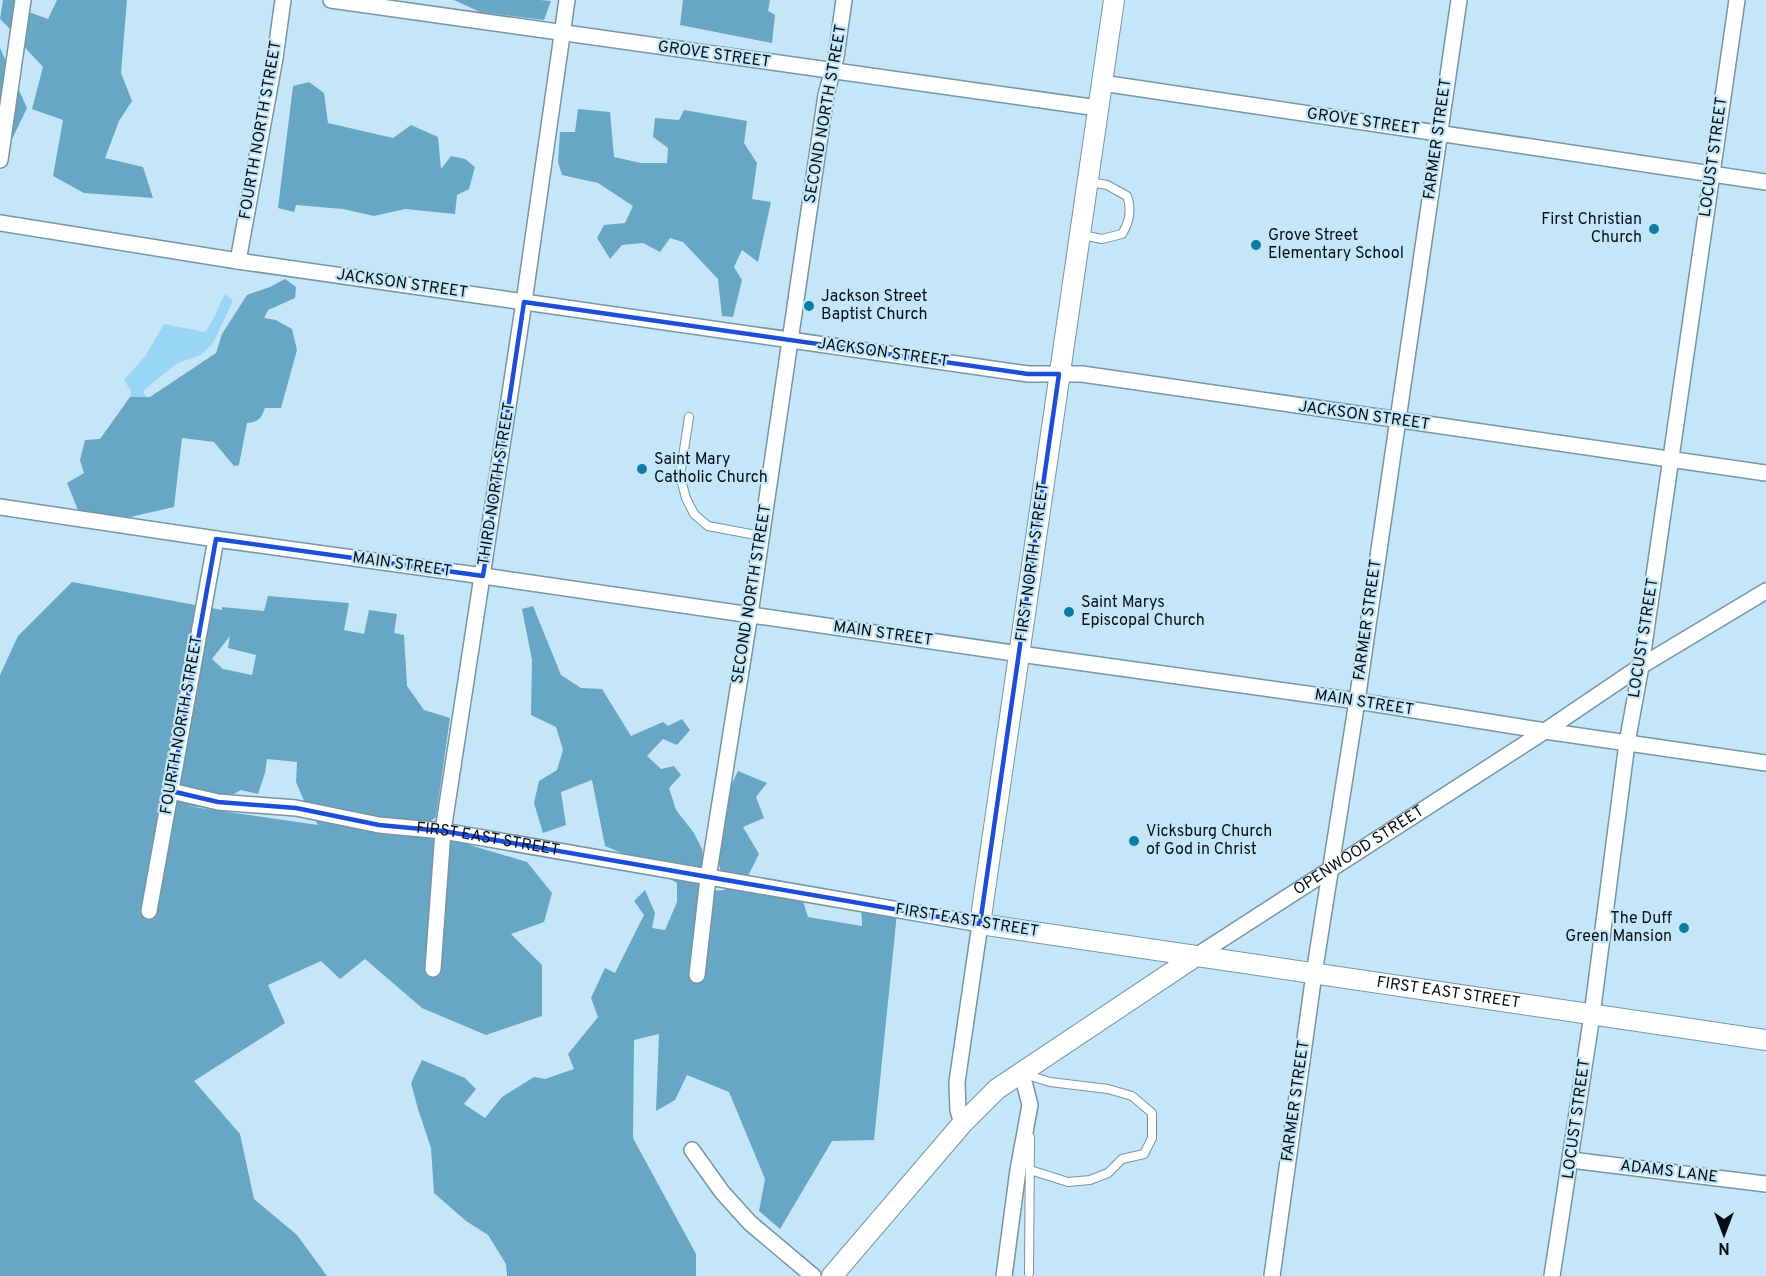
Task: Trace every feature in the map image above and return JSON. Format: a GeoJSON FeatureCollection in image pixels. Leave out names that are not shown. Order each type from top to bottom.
{"type":"FeatureCollection","features":[{"type":"Feature","properties":{"kind":"street"},"geometry":{"type":"LineString","coordinates":[[0,160],[23,0]]}},
{"type":"Feature","properties":{"kind":"street","name":"FOURTH NORTH STREET"},"geometry":{"type":"LineString","coordinates":[[238,261],[275,58],[283,0]]}},
{"type":"Feature","properties":{"kind":"street","name":"GROVE STREET"},"geometry":{"type":"LineString","coordinates":[[331,0],[1098,108]]}},
{"type":"Feature","properties":{"kind":"street","name":"THIRD NORTH STREET"},"geometry":{"type":"LineString","coordinates":[[433,969],[443,831],[524,302],[567,0]]}},
{"type":"Feature","properties":{"kind":"street","name":"SECOND NORTH STREET"},"geometry":{"type":"LineString","coordinates":[[697,975],[708,878],[750,614],[826,95],[836,57],[844,0]]}},
{"type":"Feature","properties":{"kind":"street","name":"FIRST NORTH STREET"},"geometry":{"type":"LineString","coordinates":[[962,1124],[958,1110],[957,1082],[1114,0]]}},
{"type":"Feature","properties":{"kind":"street","name":"FARMER STREET"},"geometry":{"type":"LineString","coordinates":[[1272,1276],[1314,974],[1357,701],[1459,0]]}},
{"type":"Feature","properties":{"kind":"street","name":"LOCUST STREET"},"geometry":{"type":"LineString","coordinates":[[1552,1276],[1592,1015],[1626,743],[1641,666],[1737,0]]}},
{"type":"Feature","properties":{"kind":"street","name":"GROVE STREET"},"geometry":{"type":"LineString","coordinates":[[1102,83],[1766,182]]}},
{"type":"Feature","properties":{"kind":"street","name":"JACKSON STREET"},"geometry":{"type":"LineString","coordinates":[[0,223],[238,261],[1028,374],[1082,374],[1766,473]]}},
{"type":"Feature","properties":{"kind":"street","name":"MAIN STREET"},"geometry":{"type":"LineString","coordinates":[[0,507],[1357,701],[1766,763]]}},
{"type":"Feature","properties":{"kind":"street","name":"FOURTH NORTH STREET"},"geometry":{"type":"LineString","coordinates":[[149,911],[216,539]]}},
{"type":"Feature","properties":{"kind":"street","name":"OPENWOOD STREET"},"geometry":{"type":"LineString","coordinates":[[832,1276],[962,1124],[997,1089],[1196,956],[1545,731],[1641,666],[1766,591]]}},
{"type":"Feature","properties":{"kind":"street","name":"FIRST EAST STREET"},"geometry":{"type":"LineString","coordinates":[[171,791],[218,802],[296,808],[380,825],[443,831],[980,924],[1766,1040]]}},
{"type":"Feature","properties":{"kind":"street"},"geometry":{"type":"LineString","coordinates":[[1004,1276],[1018,1170],[1030,1105],[1022,1074]]}},
{"type":"Feature","properties":{"kind":"street"},"geometry":{"type":"LineString","coordinates":[[692,1150],[722,1192],[750,1223],[813,1276]]}},
{"type":"Feature","properties":{"kind":"street","name":"ADAMS LANE"},"geometry":{"type":"LineString","coordinates":[[1571,1160],[1766,1184]]}},
{"type":"Feature","properties":{"kind":"lane"},"geometry":{"type":"LineString","coordinates":[[1079,234],[1102,239],[1113,238],[1122,234],[1127,225],[1130,204],[1127,196],[1107,185],[1087,182]]}},
{"type":"Feature","properties":{"kind":"lane"},"geometry":{"type":"LineString","coordinates":[[689,417],[680,476],[686,498],[694,514],[708,526],[761,536]]}},
{"type":"Feature","properties":{"kind":"lane"},"geometry":{"type":"LineString","coordinates":[[1022,1074],[1050,1082],[1108,1089],[1132,1096],[1152,1113],[1152,1138],[1144,1154],[1122,1159],[1108,1173],[1090,1180],[1068,1182],[1030,1170]]}},
{"type":"Feature","properties":{"kind":"lane"},"geometry":{"type":"LineString","coordinates":[[1029,1274],[1030,1105]]}},
{"type":"Feature","properties":{"kind":"highlighted area"},"geometry":{"type":"Polygon","coordinates":[[[524,302],[1028,374],[1059,374],[980,924],[443,831],[379,825],[296,808],[218,802],[171,791],[216,539],[483,576],[524,302]]]}},
{"type":"Feature","properties":{"kind":"shaded area"},"geometry":{"type":"Polygon","coordinates":[[[3,0],[25,0],[10,29],[0,19],[3,0]]]}},
{"type":"Feature","properties":{"kind":"shaded area"},"geometry":{"type":"Polygon","coordinates":[[[57,0],[127,0],[121,73],[132,101],[119,121],[105,158],[143,167],[153,198],[84,193],[53,176],[63,120],[32,109],[43,67],[19,41],[29,12],[48,19],[57,0]]]}},
{"type":"Feature","properties":{"kind":"shaded area"},"geometry":{"type":"Polygon","coordinates":[[[454,0],[551,1],[544,20],[480,12],[454,0]]]}},
{"type":"Feature","properties":{"kind":"shaded area"},"geometry":{"type":"Polygon","coordinates":[[[683,0],[770,0],[768,11],[775,15],[772,43],[680,25],[683,0]]]}},
{"type":"Feature","properties":{"kind":"shaded area"},"geometry":{"type":"Polygon","coordinates":[[[0,48],[27,108],[0,164],[0,48]]]}},
{"type":"Feature","properties":{"kind":"shaded area"},"geometry":{"type":"Polygon","coordinates":[[[309,82],[324,93],[328,123],[393,138],[411,125],[438,137],[441,169],[451,156],[465,159],[475,167],[469,189],[457,195],[455,214],[405,209],[374,216],[343,209],[296,205],[294,212],[278,208],[293,86],[309,82]]]}},
{"type":"Feature","properties":{"kind":"shaded area"},"geometry":{"type":"Polygon","coordinates":[[[578,109],[610,112],[614,157],[641,163],[667,163],[668,148],[653,137],[655,118],[679,120],[684,110],[747,121],[744,143],[757,163],[752,199],[771,202],[758,262],[742,250],[734,267],[742,280],[733,317],[722,316],[718,279],[683,242],[670,238],[660,252],[643,243],[622,245],[610,259],[597,238],[604,225],[625,223],[633,206],[598,183],[562,175],[558,162],[560,132],[575,132],[578,109]]]}},
{"type":"Feature","properties":{"kind":"shaded area"},"geometry":{"type":"Polygon","coordinates":[[[285,279],[296,287],[295,298],[268,310],[264,318],[276,320],[292,329],[297,350],[281,408],[265,408],[259,419],[247,423],[239,465],[234,466],[214,442],[182,438],[174,507],[117,520],[80,515],[67,483],[84,473],[80,460],[85,440],[100,439],[130,397],[150,397],[216,353],[222,334],[247,295],[285,279]]]}},
{"type":"Feature","properties":{"kind":"shaded area"},"geometry":{"type":"Polygon","coordinates":[[[225,294],[233,301],[212,345],[200,355],[176,364],[143,391],[146,397],[130,397],[131,391],[124,380],[146,355],[164,324],[205,332],[225,294]]]}},
{"type":"Feature","properties":{"kind":"shaded area"},"geometry":{"type":"Polygon","coordinates":[[[72,582],[222,610],[222,607],[264,611],[268,596],[349,603],[344,630],[364,634],[369,610],[397,614],[394,633],[404,635],[407,686],[424,710],[450,718],[436,817],[422,828],[308,810],[296,782],[297,762],[267,759],[258,794],[241,790],[208,808],[187,806],[318,825],[311,812],[423,831],[527,862],[552,893],[544,922],[511,934],[542,965],[542,1016],[486,1035],[422,1008],[365,959],[340,979],[321,961],[268,985],[285,1023],[194,1081],[240,1134],[254,1199],[297,1235],[327,1276],[0,1276],[0,675],[18,636],[72,582]],[[230,636],[212,659],[223,669],[252,675],[256,655],[228,648],[230,636]]]}},
{"type":"Feature","properties":{"kind":"shaded area"},"geometry":{"type":"Polygon","coordinates":[[[533,606],[561,675],[581,688],[602,689],[631,736],[663,722],[668,726],[682,719],[690,730],[677,745],[663,739],[647,756],[661,769],[674,766],[681,775],[669,788],[676,810],[694,833],[702,849],[707,891],[725,890],[713,838],[718,812],[738,771],[767,783],[756,797],[764,818],[743,827],[759,854],[748,876],[755,894],[787,882],[801,895],[808,917],[862,926],[861,904],[897,913],[874,1140],[832,1141],[780,1229],[759,1211],[765,1179],[729,1092],[687,1075],[675,1100],[656,1111],[659,1034],[634,1040],[633,1138],[696,1254],[696,1276],[507,1276],[506,1264],[488,1235],[466,1221],[434,1193],[431,1148],[411,1083],[422,1060],[465,1078],[476,1089],[464,1104],[485,1118],[502,1097],[534,1077],[545,1079],[574,1069],[568,1054],[598,1017],[591,998],[605,968],[615,973],[644,915],[634,901],[645,890],[655,913],[652,928],[665,930],[677,902],[677,883],[631,857],[605,846],[592,780],[561,792],[566,825],[543,833],[534,803],[539,781],[557,770],[563,750],[556,727],[531,715],[532,660],[522,609],[533,606]]]}},
{"type":"Feature","properties":{"kind":"place","name":"First Christian Church"},"geometry":{"type":"Point","coordinates":[1654,229]}},
{"type":"Feature","properties":{"kind":"place","name":"Grove Street Elementary School"},"geometry":{"type":"Point","coordinates":[1256,245]}},
{"type":"Feature","properties":{"kind":"place","name":"Jackson Street Baptist Church"},"geometry":{"type":"Point","coordinates":[809,306]}},
{"type":"Feature","properties":{"kind":"place","name":"Saint Mary Catholic Church"},"geometry":{"type":"Point","coordinates":[642,469]}},
{"type":"Feature","properties":{"kind":"place","name":"Saint Marys Episcopal Church"},"geometry":{"type":"Point","coordinates":[1069,612]}},
{"type":"Feature","properties":{"kind":"place","name":"Vicksburg Church of God in Christ"},"geometry":{"type":"Point","coordinates":[1134,841]}},
{"type":"Feature","properties":{"kind":"place","name":"The Duff Green Mansion"},"geometry":{"type":"Point","coordinates":[1684,928]}}]}
